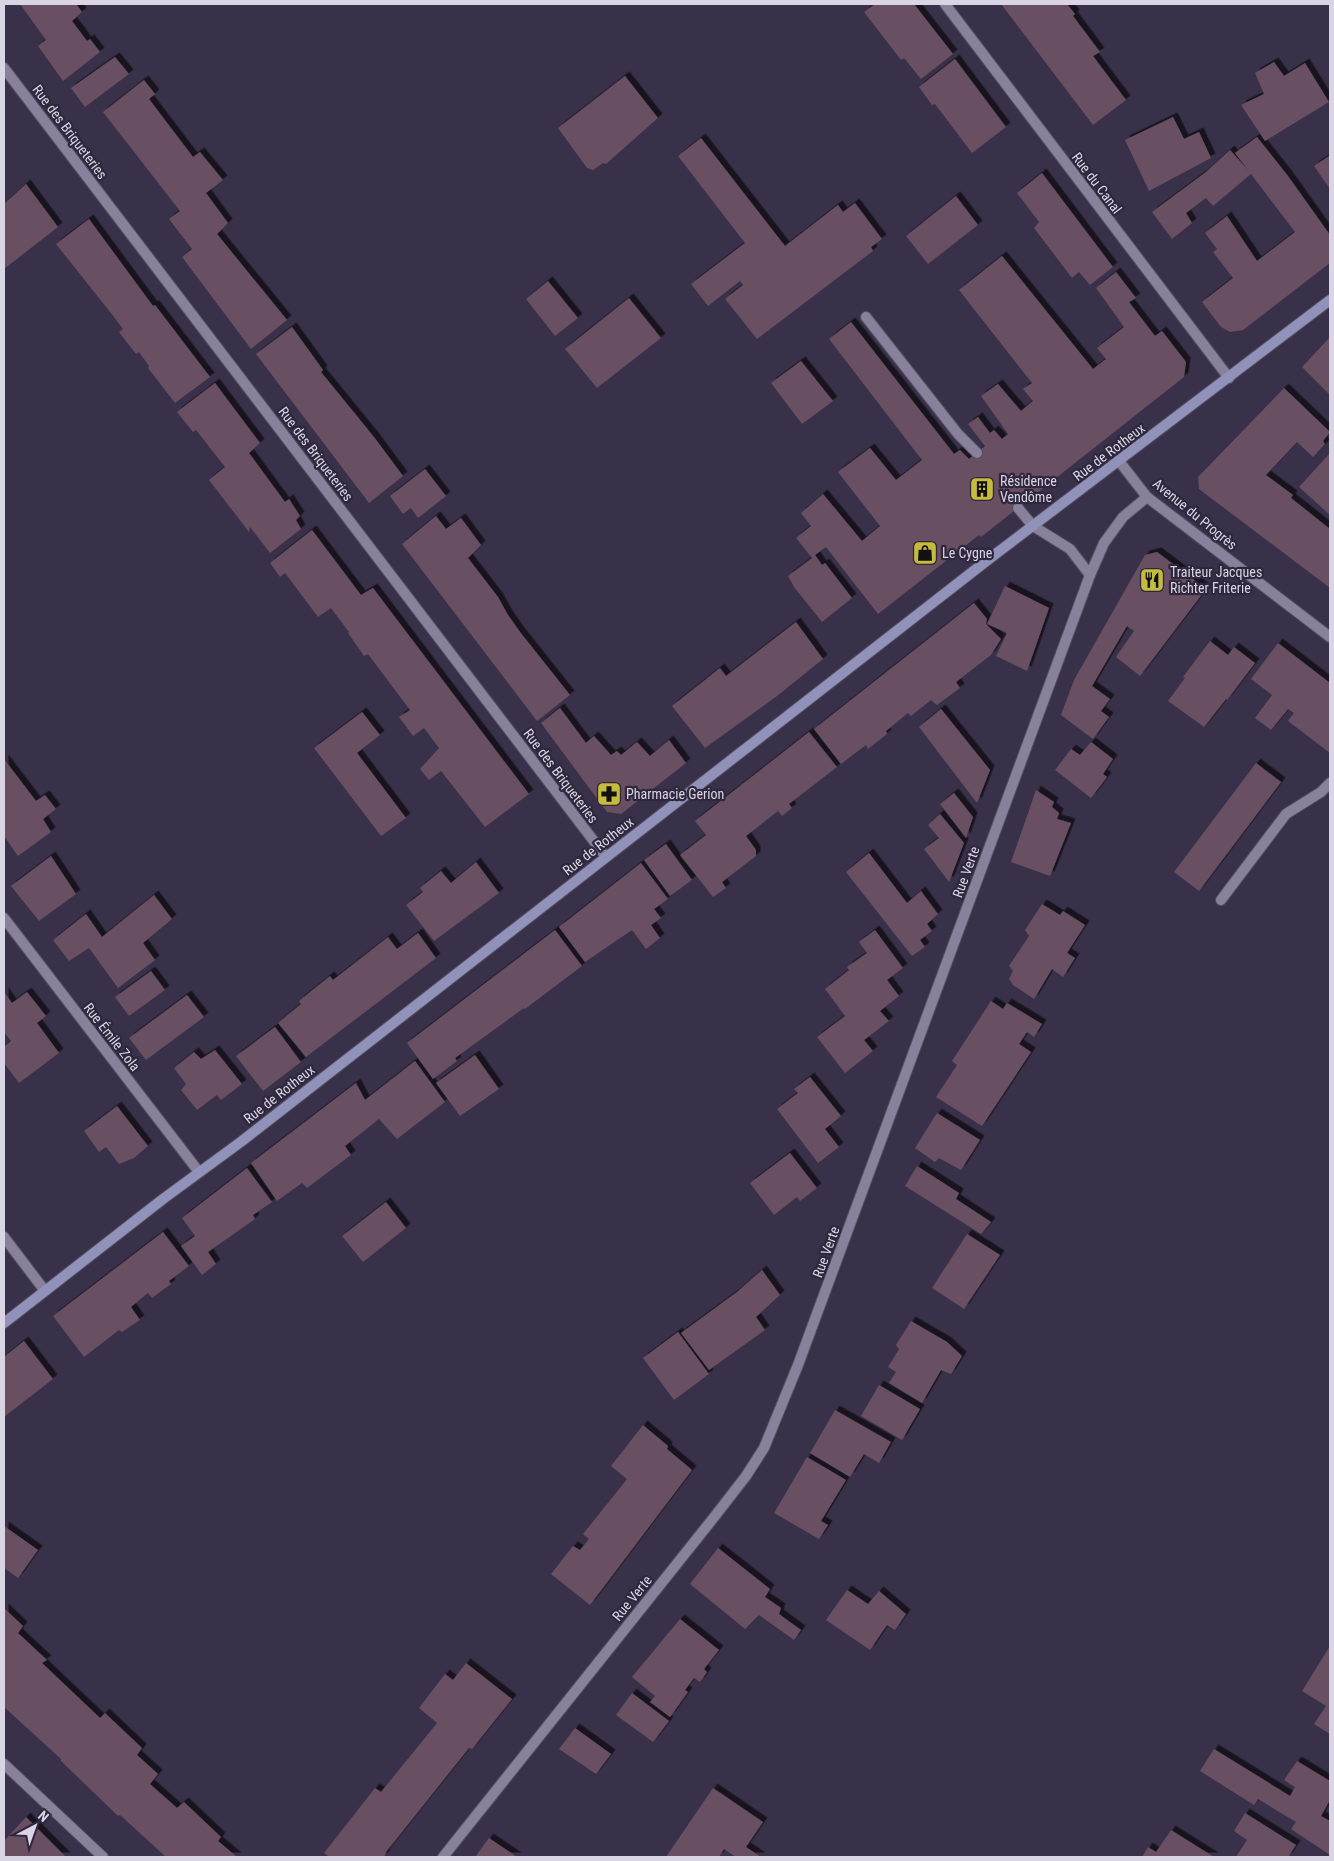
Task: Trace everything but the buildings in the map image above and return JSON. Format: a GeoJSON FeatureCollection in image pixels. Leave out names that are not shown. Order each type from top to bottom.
{"type":"FeatureCollection","features":[{"type":"Feature","properties":{"kind":"street","name":"Rue du Canal"},"geometry":{"type":"LineString","coordinates":[[945,4],[1229,378]]}},
{"type":"Feature","properties":{"kind":"street","name":"Rue des Briqueteries"},"geometry":{"type":"LineString","coordinates":[[4,68],[606,857]]}},
{"type":"Feature","properties":{"kind":"street","name":"Rue de Rotheux"},"geometry":{"type":"LineString","coordinates":[[4,1323],[1033,526],[1330,300]]}},
{"type":"Feature","properties":{"kind":"street"},"geometry":{"type":"LineString","coordinates":[[866,316],[958,434],[977,453]]}},
{"type":"Feature","properties":{"kind":"street","name":"Avenue du Progrès"},"geometry":{"type":"LineString","coordinates":[[1120,461],[1147,497],[1330,637]]}},
{"type":"Feature","properties":{"kind":"street","name":"Rue Verte"},"geometry":{"type":"LineString","coordinates":[[443,1857],[715,1516],[746,1476],[764,1448],[802,1356],[1090,575],[1104,543],[1123,517],[1147,497]]}},
{"type":"Feature","properties":{"kind":"street"},"geometry":{"type":"LineString","coordinates":[[1018,508],[1033,526],[1070,549],[1090,575]]}},
{"type":"Feature","properties":{"kind":"street"},"geometry":{"type":"LineString","coordinates":[[1221,900],[1286,814],[1321,792],[1330,783]]}},
{"type":"Feature","properties":{"kind":"street","name":"Rue Émile Zola"},"geometry":{"type":"LineString","coordinates":[[4,918],[199,1172]]}},
{"type":"Feature","properties":{"kind":"street"},"geometry":{"type":"LineString","coordinates":[[4,1237],[45,1291]]}},
{"type":"Feature","properties":{"kind":"street"},"geometry":{"type":"LineString","coordinates":[[4,1764],[103,1857]]}},
{"type":"Feature","properties":{"kind":"place","name":"Résidence Vendôme"},"geometry":{"type":"Point","coordinates":[982,489]}},
{"type":"Feature","properties":{"kind":"place","name":"Le Cygne"},"geometry":{"type":"Point","coordinates":[925,553]}},
{"type":"Feature","properties":{"kind":"place","name":"Traiteur Jacques Richter Friterie"},"geometry":{"type":"Point","coordinates":[1152,580]}},
{"type":"Feature","properties":{"kind":"place","name":"Pharmacie Gerion"},"geometry":{"type":"Point","coordinates":[609,794]}}]}
